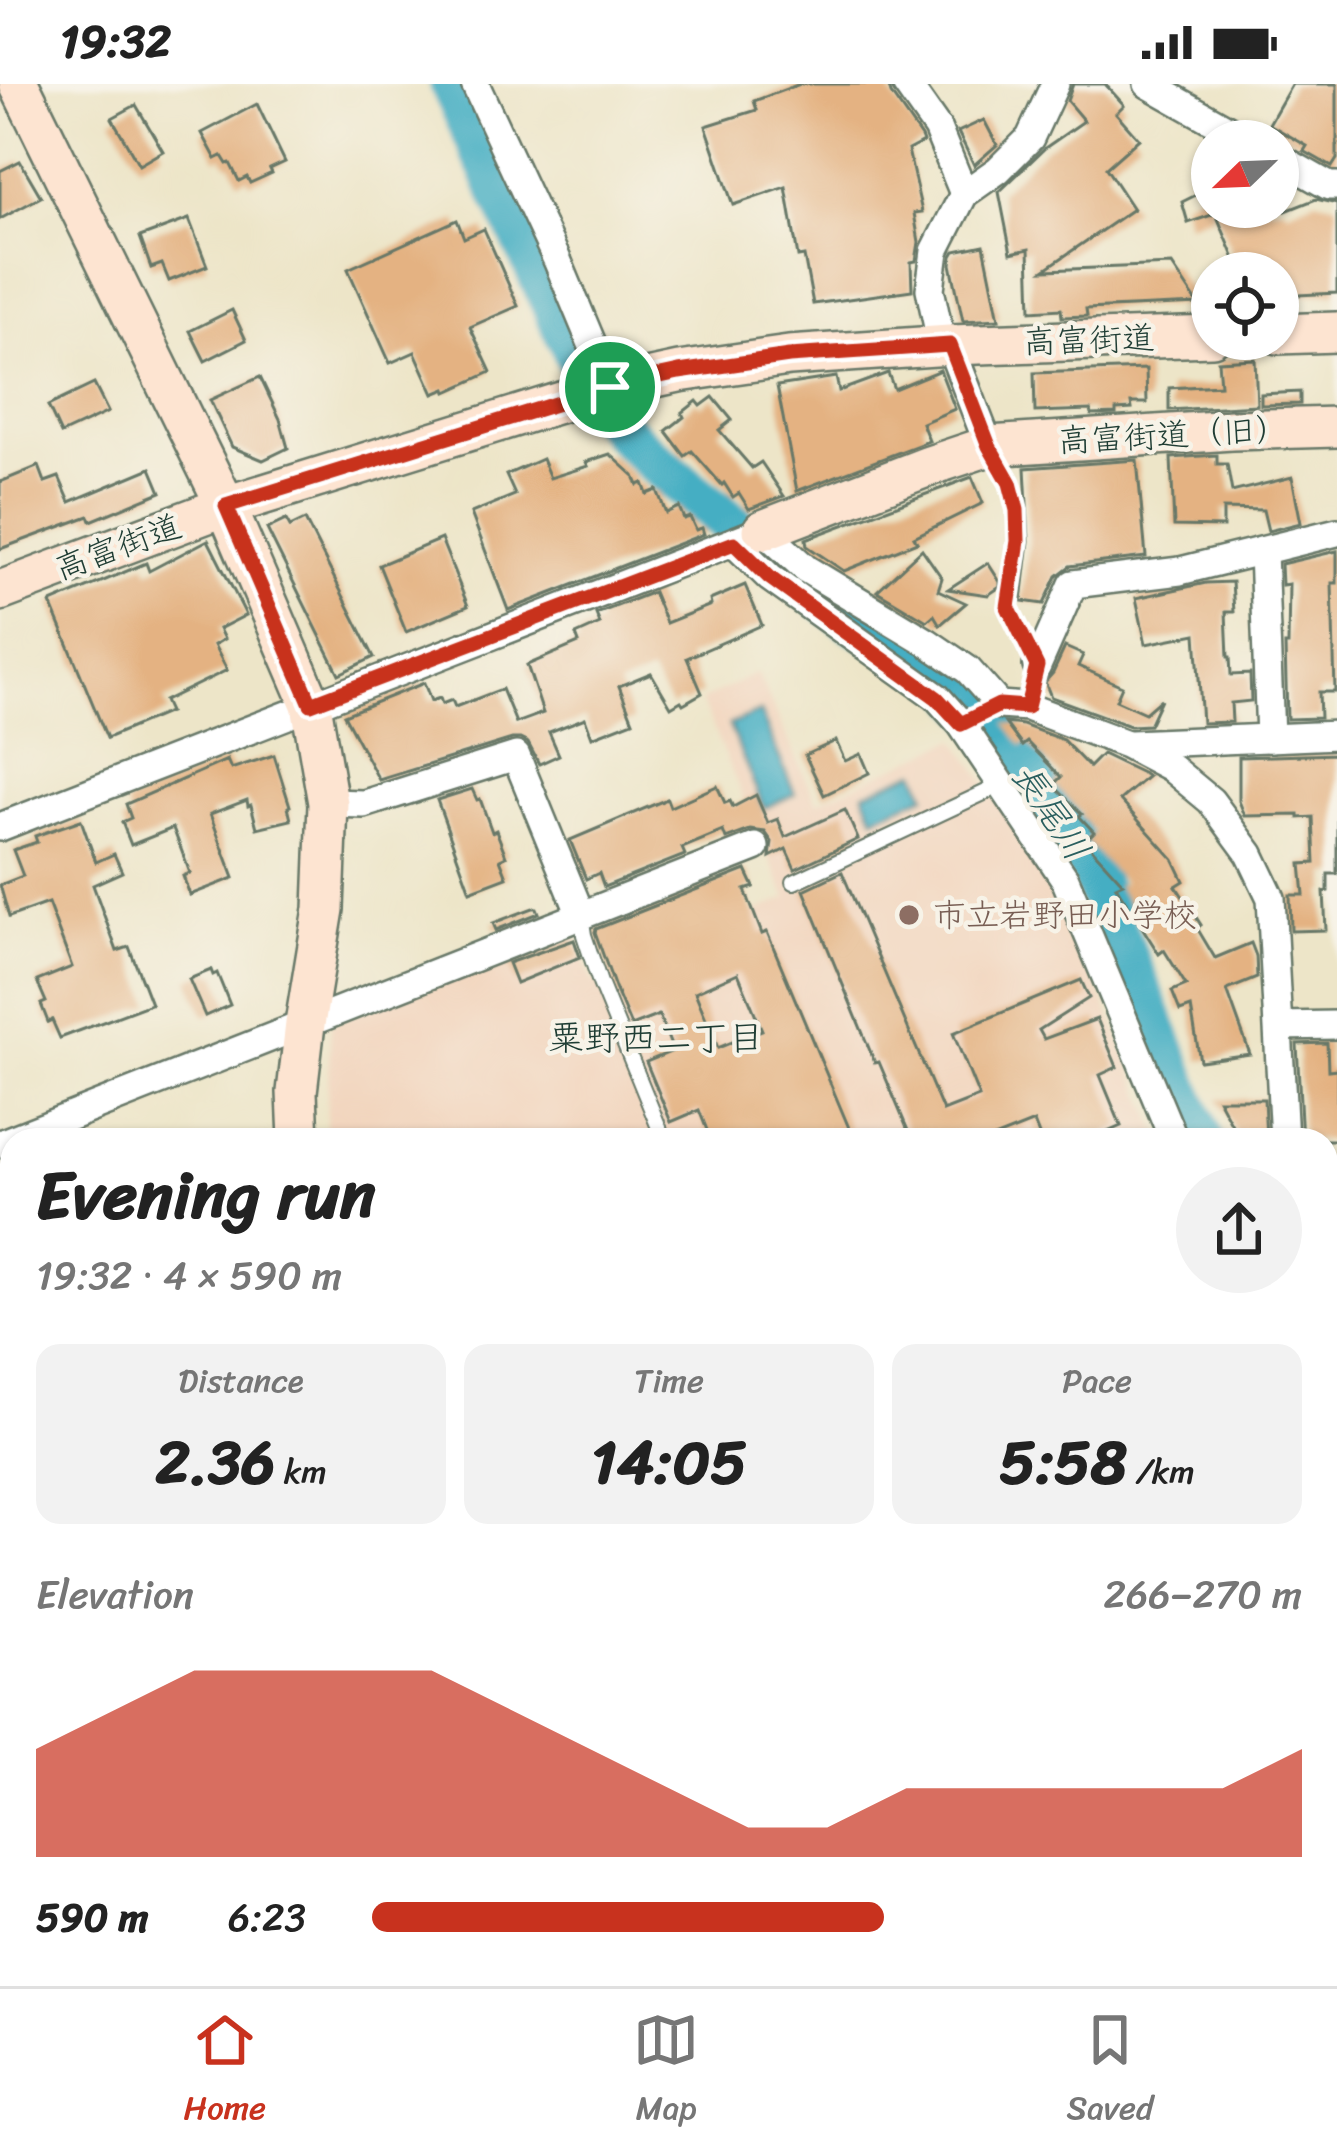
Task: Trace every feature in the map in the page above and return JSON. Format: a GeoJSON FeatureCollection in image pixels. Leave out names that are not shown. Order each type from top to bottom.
{"type":"FeatureCollection","features":[{"type":"Feature","properties":{"kind":"street"},"geometry":{"type":"LineString","coordinates":[[19,84],[226,506],[311,704],[328,803],[324,909],[304,1024],[298,1128]]}},
{"type":"Feature","properties":{"kind":"street"},"geometry":{"type":"LineString","coordinates":[[475,84],[558,262],[595,393]]}},
{"type":"Feature","properties":{"kind":"street"},"geometry":{"type":"LineString","coordinates":[[906,84],[937,128],[964,194]]}},
{"type":"Feature","properties":{"kind":"street"},"geometry":{"type":"LineString","coordinates":[[989,446],[946,345],[930,289],[935,251],[964,194],[1030,139],[1054,84]]}},
{"type":"Feature","properties":{"kind":"street"},"geometry":{"type":"LineString","coordinates":[[1148,84],[1212,120]]}},
{"type":"Feature","properties":{"kind":"street"},"geometry":{"type":"LineString","coordinates":[[1299,169],[1337,186]]}},
{"type":"Feature","properties":{"kind":"street"},"geometry":{"type":"LineString","coordinates":[[1299,333],[1337,332]]}},
{"type":"Feature","properties":{"kind":"street","name":"高富街道"},"geometry":{"type":"LineString","coordinates":[[0,591],[226,506],[595,393],[679,372],[789,356],[946,345],[1191,337]]}},
{"type":"Feature","properties":{"kind":"street","name":"高富街道（旧）"},"geometry":{"type":"LineString","coordinates":[[0,827],[989,446],[1337,427]]}},
{"type":"Feature","properties":{"kind":"street"},"geometry":{"type":"LineString","coordinates":[[1037,666],[1073,584],[1180,571],[1337,532]]}},
{"type":"Feature","properties":{"kind":"street"},"geometry":{"type":"LineString","coordinates":[[748,537],[806,569],[916,658],[937,698],[1126,744],[1171,767],[1210,801],[1250,854],[1271,898],[1283,1128]]}},
{"type":"Feature","properties":{"kind":"street"},"geometry":{"type":"LineString","coordinates":[[748,537],[770,578],[916,658],[968,670],[990,713],[1004,784],[1065,879],[1169,1128]]}},
{"type":"Feature","properties":{"kind":"street"},"geometry":{"type":"LineString","coordinates":[[1263,552],[1270,738]]}},
{"type":"Feature","properties":{"kind":"street"},"geometry":{"type":"LineString","coordinates":[[1126,744],[1337,735]]}},
{"type":"Feature","properties":{"kind":"street"},"geometry":{"type":"LineString","coordinates":[[328,803],[364,804],[516,756],[581,915]]}},
{"type":"Feature","properties":{"kind":"street"},"geometry":{"type":"LineString","coordinates":[[41,1128],[755,847]]}},
{"type":"Feature","properties":{"kind":"street"},"geometry":{"type":"LineString","coordinates":[[1279,1026],[1337,1024]]}},
{"type":"Feature","properties":{"kind":"lane"},"geometry":{"type":"LineString","coordinates":[[989,446],[1010,483],[1017,510],[1018,541],[1008,607],[1037,666],[990,713]]}},
{"type":"Feature","properties":{"kind":"lane"},"geometry":{"type":"LineString","coordinates":[[794,882],[1004,784]]}},
{"type":"Feature","properties":{"kind":"lane"},"geometry":{"type":"LineString","coordinates":[[581,915],[600,983],[659,1128]]}},
{"type":"Feature","properties":{"kind":"shaded area","name":"市立岩野田小学校"},"geometry":{"type":"Polygon","coordinates":[[[757,673],[817,802],[956,739],[1054,882],[1157,1128],[326,1128],[331,1024],[569,932],[576,937],[593,983],[787,898],[701,701],[757,673]]]}},
{"type":"Feature","properties":{"kind":"water"},"geometry":{"type":"Polygon","coordinates":[[[760,712],[795,794],[764,808],[729,725],[760,712]]]}},
{"type":"Feature","properties":{"kind":"water"},"geometry":{"type":"Polygon","coordinates":[[[916,771],[926,795],[874,817],[864,793],[916,771]]]}},
{"type":"Feature","properties":{"kind":"building"},"geometry":{"type":"Polygon","coordinates":[[[800,84],[888,84],[921,137],[923,142],[908,150],[922,212],[914,213],[919,242],[916,261],[911,262],[912,290],[813,304],[804,256],[798,257],[786,187],[733,205],[706,126],[757,110],[754,101],[800,84]]]}},
{"type":"Feature","properties":{"kind":"building"},"geometry":{"type":"Polygon","coordinates":[[[1073,84],[1105,84],[1124,105],[1116,113],[1139,139],[1106,168],[1133,209],[1044,270],[1172,265],[1191,294],[1191,304],[1086,309],[1087,316],[1062,317],[1061,309],[1031,311],[1029,249],[1011,253],[999,192],[1045,148],[1084,121],[1067,101],[1073,84]]]}},
{"type":"Feature","properties":{"kind":"building"},"geometry":{"type":"Polygon","coordinates":[[[1292,84],[1337,84],[1337,159],[1332,167],[1304,151],[1307,146],[1299,141],[1299,120],[1271,120],[1292,84]]]}},
{"type":"Feature","properties":{"kind":"building"},"geometry":{"type":"Polygon","coordinates":[[[257,104],[285,162],[250,183],[247,177],[239,181],[222,156],[216,159],[202,133],[257,104]]]}},
{"type":"Feature","properties":{"kind":"building"},"geometry":{"type":"Polygon","coordinates":[[[136,105],[163,151],[139,165],[112,118],[136,105]]]}},
{"type":"Feature","properties":{"kind":"building"},"geometry":{"type":"Polygon","coordinates":[[[984,120],[997,145],[974,165],[958,132],[984,120]]]}},
{"type":"Feature","properties":{"kind":"building"},"geometry":{"type":"Polygon","coordinates":[[[20,161],[41,197],[0,219],[0,171],[20,161]]]}},
{"type":"Feature","properties":{"kind":"building"},"geometry":{"type":"Polygon","coordinates":[[[1191,198],[1191,222],[1188,223],[1182,202],[1191,198]]]}},
{"type":"Feature","properties":{"kind":"building"},"geometry":{"type":"Polygon","coordinates":[[[1316,199],[1337,204],[1337,293],[1299,295],[1299,252],[1232,252],[1222,228],[1299,228],[1299,206],[1316,199]]]}},
{"type":"Feature","properties":{"kind":"building"},"geometry":{"type":"Polygon","coordinates":[[[189,219],[207,266],[169,281],[162,264],[151,268],[140,237],[189,219]]]}},
{"type":"Feature","properties":{"kind":"building"},"geometry":{"type":"Polygon","coordinates":[[[457,220],[464,238],[484,229],[518,306],[470,327],[491,372],[434,394],[415,352],[390,363],[348,269],[457,220]]]}},
{"type":"Feature","properties":{"kind":"building"},"geometry":{"type":"Polygon","coordinates":[[[984,245],[999,319],[963,321],[952,256],[955,251],[984,245]]]}},
{"type":"Feature","properties":{"kind":"building"},"geometry":{"type":"Polygon","coordinates":[[[232,310],[246,340],[205,361],[190,331],[232,310]]]}},
{"type":"Feature","properties":{"kind":"building"},"geometry":{"type":"Polygon","coordinates":[[[1255,360],[1257,405],[1169,410],[1169,388],[1220,385],[1218,361],[1255,360]]]}},
{"type":"Feature","properties":{"kind":"building"},"geometry":{"type":"Polygon","coordinates":[[[1146,369],[1147,403],[1131,403],[1132,409],[1092,415],[1091,410],[1035,412],[1034,373],[1146,369]]]}},
{"type":"Feature","properties":{"kind":"building"},"geometry":{"type":"Polygon","coordinates":[[[940,370],[955,409],[922,423],[929,441],[797,491],[777,386],[836,377],[839,391],[888,373],[894,389],[940,370]]]}},
{"type":"Feature","properties":{"kind":"building"},"geometry":{"type":"Polygon","coordinates":[[[260,377],[288,448],[263,460],[232,447],[210,400],[260,377]]]}},
{"type":"Feature","properties":{"kind":"building"},"geometry":{"type":"Polygon","coordinates":[[[94,384],[108,412],[61,434],[48,406],[94,384]]]}},
{"type":"Feature","properties":{"kind":"building"},"geometry":{"type":"Polygon","coordinates":[[[1300,392],[1300,404],[1261,405],[1261,394],[1300,392]]]}},
{"type":"Feature","properties":{"kind":"building"},"geometry":{"type":"Polygon","coordinates":[[[713,397],[732,420],[719,430],[752,468],[761,462],[784,496],[749,509],[739,493],[733,497],[692,451],[685,456],[666,431],[697,401],[701,406],[713,397]]]}},
{"type":"Feature","properties":{"kind":"building"},"geometry":{"type":"Polygon","coordinates":[[[610,454],[638,485],[643,483],[647,494],[657,490],[666,513],[679,507],[684,519],[690,517],[696,530],[702,528],[704,534],[508,610],[471,513],[515,495],[506,475],[542,459],[550,478],[610,454]]]}},
{"type":"Feature","properties":{"kind":"building"},"geometry":{"type":"Polygon","coordinates":[[[1217,455],[1217,464],[1227,464],[1232,492],[1292,477],[1301,523],[1268,531],[1263,510],[1223,509],[1223,527],[1174,526],[1171,458],[1217,455]]]}},
{"type":"Feature","properties":{"kind":"building"},"geometry":{"type":"Polygon","coordinates":[[[1137,460],[1146,557],[1070,566],[1057,576],[1044,604],[1022,601],[1029,541],[1025,468],[1137,460]]]}},
{"type":"Feature","properties":{"kind":"building"},"geometry":{"type":"Polygon","coordinates":[[[39,466],[45,482],[59,477],[70,502],[151,468],[161,492],[91,521],[89,516],[0,549],[0,482],[39,466]]]}},
{"type":"Feature","properties":{"kind":"building"},"geometry":{"type":"Polygon","coordinates":[[[972,477],[983,503],[914,537],[917,542],[844,571],[807,546],[806,539],[972,477]]]}},
{"type":"Feature","properties":{"kind":"building"},"geometry":{"type":"Polygon","coordinates":[[[286,520],[290,527],[305,520],[374,657],[339,674],[267,529],[286,520]]]}},
{"type":"Feature","properties":{"kind":"building"},"geometry":{"type":"Polygon","coordinates":[[[441,539],[468,606],[406,632],[379,565],[441,539]]]}},
{"type":"Feature","properties":{"kind":"building"},"geometry":{"type":"Polygon","coordinates":[[[208,540],[246,615],[219,629],[224,639],[214,645],[227,670],[164,701],[169,712],[107,738],[51,603],[146,563],[149,571],[208,540]]]}},
{"type":"Feature","properties":{"kind":"building"},"geometry":{"type":"Polygon","coordinates":[[[922,549],[942,578],[938,590],[966,603],[940,625],[934,615],[927,621],[877,591],[922,549]]]}},
{"type":"Feature","properties":{"kind":"building"},"geometry":{"type":"Polygon","coordinates":[[[1337,551],[1337,583],[1332,583],[1335,692],[1319,692],[1320,718],[1287,719],[1289,584],[1282,585],[1281,564],[1337,551]]]}},
{"type":"Feature","properties":{"kind":"building"},"geometry":{"type":"Polygon","coordinates":[[[988,563],[1000,587],[988,595],[948,589],[988,563]]]}},
{"type":"Feature","properties":{"kind":"building"},"geometry":{"type":"Polygon","coordinates":[[[1232,582],[1234,612],[1226,612],[1228,657],[1231,675],[1250,674],[1251,701],[1231,703],[1232,722],[1202,723],[1196,634],[1146,644],[1136,598],[1232,582]]]}},
{"type":"Feature","properties":{"kind":"building"},"geometry":{"type":"Polygon","coordinates":[[[745,585],[762,625],[687,658],[702,693],[671,707],[651,673],[619,686],[633,721],[592,737],[585,718],[549,732],[559,755],[539,764],[528,743],[512,739],[379,780],[344,715],[424,683],[431,701],[452,700],[455,707],[502,689],[516,723],[543,713],[527,665],[579,643],[576,635],[600,624],[596,614],[653,592],[666,623],[745,585]]]}},
{"type":"Feature","properties":{"kind":"building"},"geometry":{"type":"Polygon","coordinates":[[[1065,647],[1083,655],[1078,666],[1122,686],[1116,700],[1145,713],[1161,699],[1149,725],[1130,726],[1051,697],[1045,682],[1065,647]]]}},
{"type":"Feature","properties":{"kind":"building"},"geometry":{"type":"Polygon","coordinates":[[[1005,723],[1063,740],[1089,767],[1102,754],[1148,776],[1120,800],[1174,860],[1184,881],[1176,886],[1215,958],[1251,943],[1256,956],[1257,978],[1227,990],[1250,1054],[1200,1061],[1191,1007],[1180,1011],[1172,991],[1186,985],[1164,950],[1159,954],[1116,886],[1123,883],[1085,841],[1094,832],[1053,785],[1061,777],[1027,742],[1022,746],[1005,723]]]}},
{"type":"Feature","properties":{"kind":"building"},"geometry":{"type":"Polygon","coordinates":[[[836,741],[845,761],[861,754],[869,773],[824,795],[805,755],[836,741]]]}},
{"type":"Feature","properties":{"kind":"building"},"geometry":{"type":"Polygon","coordinates":[[[1337,754],[1337,874],[1328,874],[1328,891],[1324,892],[1326,930],[1291,931],[1290,895],[1304,895],[1301,864],[1315,863],[1313,817],[1245,816],[1239,801],[1239,757],[1337,754]]]}},
{"type":"Feature","properties":{"kind":"building"},"geometry":{"type":"Polygon","coordinates":[[[274,755],[291,820],[257,828],[247,800],[210,814],[234,878],[190,895],[183,876],[190,873],[173,828],[131,845],[122,822],[131,818],[126,804],[227,760],[231,769],[274,755]]]}},
{"type":"Feature","properties":{"kind":"building"},"geometry":{"type":"Polygon","coordinates":[[[717,786],[725,803],[730,801],[733,807],[756,795],[768,823],[778,819],[785,837],[845,810],[858,839],[795,869],[786,849],[770,857],[772,842],[765,832],[750,830],[726,839],[723,831],[682,848],[685,855],[604,887],[599,873],[586,879],[570,840],[667,799],[670,807],[717,786]]]}},
{"type":"Feature","properties":{"kind":"building"},"geometry":{"type":"Polygon","coordinates":[[[472,789],[492,832],[496,830],[506,856],[500,859],[507,877],[470,891],[437,800],[472,789]]]}},
{"type":"Feature","properties":{"kind":"building"},"geometry":{"type":"Polygon","coordinates":[[[81,820],[96,862],[114,854],[122,872],[93,885],[117,951],[129,947],[151,1004],[60,1038],[52,1020],[48,1022],[37,981],[72,967],[48,903],[9,917],[0,885],[23,876],[13,850],[37,842],[35,836],[81,820]]]}},
{"type":"Feature","properties":{"kind":"building"},"geometry":{"type":"Polygon","coordinates":[[[746,870],[754,887],[745,890],[762,934],[767,932],[849,1128],[706,1128],[699,1110],[671,1122],[646,1062],[673,1051],[659,1015],[631,1026],[595,932],[746,870]],[[738,973],[695,992],[718,1048],[762,1030],[738,973]]]}},
{"type":"Feature","properties":{"kind":"building"},"geometry":{"type":"Polygon","coordinates":[[[842,872],[943,1111],[979,1097],[953,1033],[1081,980],[1089,998],[1039,1030],[1044,1039],[1097,1019],[1117,1067],[1100,1075],[1121,1126],[1036,1128],[1034,1122],[1019,1128],[907,1128],[804,890],[842,872]]]}},
{"type":"Feature","properties":{"kind":"building"},"geometry":{"type":"Polygon","coordinates":[[[533,908],[539,913],[496,930],[493,923],[533,908]]]}},
{"type":"Feature","properties":{"kind":"building"},"geometry":{"type":"Polygon","coordinates":[[[574,940],[580,957],[516,983],[508,963],[574,940]]]}},
{"type":"Feature","properties":{"kind":"building"},"geometry":{"type":"Polygon","coordinates":[[[211,970],[217,973],[230,1005],[205,1016],[189,979],[211,970]]]}},
{"type":"Feature","properties":{"kind":"building"},"geometry":{"type":"Polygon","coordinates":[[[1327,1043],[1328,1070],[1337,1069],[1337,1128],[1301,1128],[1297,1044],[1327,1043]]]}},
{"type":"Feature","properties":{"kind":"building"},"geometry":{"type":"Polygon","coordinates":[[[1218,1099],[1264,1099],[1265,1128],[1234,1128],[1218,1099]]]}},
{"type":"Feature","properties":{"kind":"waterway","name":"長尾川"},"geometry":{"type":"LineString","coordinates":[[452,84],[597,399],[643,451],[735,527]]}},
{"type":"Feature","properties":{"kind":"waterway","name":"長尾川"},"geometry":{"type":"LineString","coordinates":[[789,570],[853,620],[947,675],[997,730],[1089,868],[1196,1128]]}},
{"type":"Feature","properties":{"kind":"place","name":"市立岩野田小学校"},"geometry":{"type":"Point","coordinates":[909,915]}},
{"type":"Feature","properties":{"kind":"district","name":"粟野西二丁目"},"geometry":{"type":"Point","coordinates":[656,1038]}},
{"type":"Feature","properties":{"kind":"route"},"geometry":{"type":"LineString","coordinates":[[950,345],[989,446],[1010,483],[1017,510],[1018,541],[1008,607],[1037,666],[1027,707],[999,705],[961,724],[937,698],[770,578],[734,543],[311,704],[226,506],[610,387],[789,356],[950,345]]}}]}
